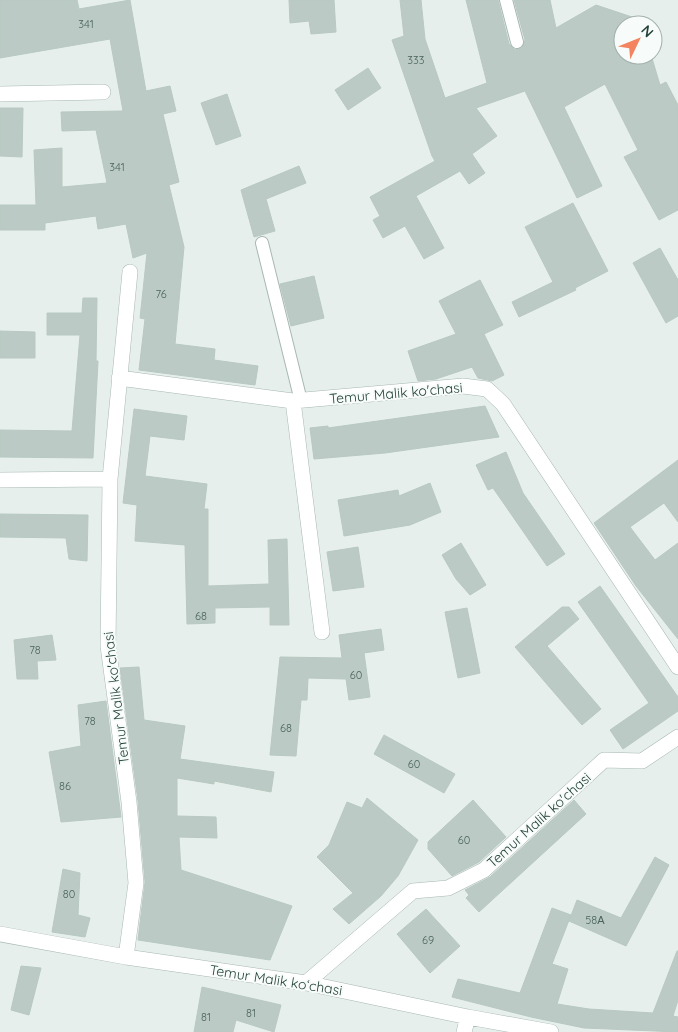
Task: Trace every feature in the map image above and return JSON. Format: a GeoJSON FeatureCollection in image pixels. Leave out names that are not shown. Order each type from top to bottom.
{"type":"FeatureCollection","features":[{"type":"Feature","properties":{"kind":"street"},"geometry":{"type":"LineString","coordinates":[[0,94],[103,92]]}},
{"type":"Feature","properties":{"kind":"street","name":"Temur Malik ko'chasi"},"geometry":{"type":"LineString","coordinates":[[126,957],[136,883],[130,802],[108,646],[110,479],[130,272]]}},
{"type":"Feature","properties":{"kind":"street","name":"Temur Malik ko'chasi"},"geometry":{"type":"LineString","coordinates":[[119,378],[297,401],[463,386],[487,389],[503,404],[678,667]]}},
{"type":"Feature","properties":{"kind":"street"},"geometry":{"type":"LineString","coordinates":[[297,401],[322,632]]}},
{"type":"Feature","properties":{"kind":"street"},"geometry":{"type":"LineString","coordinates":[[0,480],[110,479]]}},
{"type":"Feature","properties":{"kind":"street","name":"Temur Malik ko'chasi"},"geometry":{"type":"LineString","coordinates":[[306,982],[413,891],[448,888],[484,870],[604,760],[642,761],[678,737]]}},
{"type":"Feature","properties":{"kind":"street","name":"Temur Malik koʻchasi"},"geometry":{"type":"LineString","coordinates":[[0,934],[126,957],[306,982],[468,1017],[551,1032]]}},
{"type":"Feature","properties":{"kind":"street"},"geometry":{"type":"LineString","coordinates":[[464,1032],[468,1017]]}},
{"type":"Feature","properties":{"kind":"lane"},"geometry":{"type":"LineString","coordinates":[[506,0],[517,42]]}},
{"type":"Feature","properties":{"kind":"lane"},"geometry":{"type":"LineString","coordinates":[[262,243],[297,401]]}},
{"type":"Feature","properties":{"kind":"building"},"geometry":{"type":"Polygon","coordinates":[[[0,0],[77,0],[79,9],[130,0],[146,91],[170,86],[176,111],[163,114],[179,182],[169,185],[184,247],[175,344],[215,349],[214,360],[258,366],[255,385],[139,370],[145,319],[140,318],[147,253],[133,258],[126,224],[98,229],[96,216],[45,223],[45,230],[0,230],[0,205],[36,205],[34,150],[62,148],[62,187],[107,183],[96,130],[62,131],[61,112],[123,111],[110,39],[0,58],[0,0]]]}},
{"type":"Feature","properties":{"kind":"building"},"geometry":{"type":"Polygon","coordinates":[[[289,0],[334,0],[336,32],[311,34],[309,21],[290,23],[289,0]]]}},
{"type":"Feature","properties":{"kind":"building"},"geometry":{"type":"Polygon","coordinates":[[[400,0],[421,0],[425,39],[445,98],[487,83],[466,0],[498,0],[509,44],[515,50],[522,48],[525,40],[514,0],[550,0],[556,28],[596,5],[626,15],[613,15],[613,65],[654,65],[660,85],[666,82],[678,105],[678,210],[659,220],[624,157],[638,150],[605,84],[564,107],[602,186],[577,198],[525,91],[476,108],[497,136],[472,154],[485,173],[469,184],[460,171],[416,196],[444,248],[424,259],[405,226],[383,238],[373,220],[380,216],[370,197],[435,161],[392,40],[404,36],[400,0]]]}},
{"type":"Feature","properties":{"kind":"building"},"geometry":{"type":"Polygon","coordinates":[[[368,68],[381,88],[348,110],[335,90],[368,68]]]}},
{"type":"Feature","properties":{"kind":"building"},"geometry":{"type":"Polygon","coordinates":[[[227,94],[241,136],[216,145],[201,103],[227,94]]]}},
{"type":"Feature","properties":{"kind":"building"},"geometry":{"type":"Polygon","coordinates":[[[0,108],[23,108],[22,157],[0,156],[0,108]]]}},
{"type":"Feature","properties":{"kind":"building"},"geometry":{"type":"Polygon","coordinates":[[[299,166],[306,183],[266,199],[275,231],[254,237],[241,190],[299,166]]]}},
{"type":"Feature","properties":{"kind":"building"},"geometry":{"type":"Polygon","coordinates":[[[573,203],[608,271],[575,288],[576,290],[519,317],[512,302],[553,282],[525,227],[573,203]]]}},
{"type":"Feature","properties":{"kind":"building"},"geometry":{"type":"Polygon","coordinates":[[[660,248],[678,280],[678,316],[666,323],[633,263],[660,248]]]}},
{"type":"Feature","properties":{"kind":"building"},"geometry":{"type":"Polygon","coordinates":[[[314,276],[324,318],[291,326],[280,284],[314,276]]]}},
{"type":"Feature","properties":{"kind":"building"},"geometry":{"type":"Polygon","coordinates":[[[480,280],[503,325],[484,334],[504,375],[492,381],[478,378],[472,367],[436,379],[418,381],[408,351],[456,334],[439,301],[480,280]]]}},
{"type":"Feature","properties":{"kind":"building"},"geometry":{"type":"Polygon","coordinates":[[[83,298],[97,298],[96,361],[98,361],[93,458],[0,457],[0,430],[72,431],[80,335],[47,335],[47,313],[82,313],[83,298]]]}},
{"type":"Feature","properties":{"kind":"building"},"geometry":{"type":"Polygon","coordinates":[[[0,331],[35,332],[35,358],[0,358],[0,331]]]}},
{"type":"Feature","properties":{"kind":"building"},"geometry":{"type":"Polygon","coordinates":[[[485,406],[499,437],[385,453],[314,459],[310,428],[328,426],[328,428],[485,406]]]}},
{"type":"Feature","properties":{"kind":"building"},"geometry":{"type":"Polygon","coordinates":[[[134,409],[187,416],[184,440],[150,436],[145,476],[207,484],[204,509],[208,509],[208,586],[269,584],[268,540],[287,539],[289,625],[270,625],[270,607],[215,608],[215,623],[187,624],[185,545],[135,541],[137,505],[123,503],[134,409]]]}},
{"type":"Feature","properties":{"kind":"building"},"geometry":{"type":"Polygon","coordinates":[[[506,452],[523,493],[565,554],[547,566],[493,488],[488,490],[476,465],[506,452]]]}},
{"type":"Feature","properties":{"kind":"building"},"geometry":{"type":"Polygon","coordinates":[[[678,460],[678,522],[664,503],[630,527],[655,560],[678,543],[678,639],[636,586],[594,523],[678,460]]]}},
{"type":"Feature","properties":{"kind":"building"},"geometry":{"type":"Polygon","coordinates":[[[430,483],[441,512],[410,525],[344,536],[338,500],[398,490],[399,496],[430,483]]]}},
{"type":"Feature","properties":{"kind":"building"},"geometry":{"type":"Polygon","coordinates":[[[0,514],[88,515],[87,561],[69,559],[66,538],[0,537],[0,514]]]}},
{"type":"Feature","properties":{"kind":"building"},"geometry":{"type":"Polygon","coordinates":[[[461,543],[486,585],[470,595],[456,579],[442,555],[461,543]]]}},
{"type":"Feature","properties":{"kind":"building"},"geometry":{"type":"Polygon","coordinates":[[[358,547],[364,587],[333,591],[327,552],[358,547]]]}},
{"type":"Feature","properties":{"kind":"building"},"geometry":{"type":"Polygon","coordinates":[[[600,586],[678,697],[678,711],[623,749],[610,730],[649,703],[578,602],[600,586]]]}},
{"type":"Feature","properties":{"kind":"building"},"geometry":{"type":"Polygon","coordinates":[[[562,607],[569,607],[579,619],[547,646],[601,709],[582,725],[515,647],[562,607]]]}},
{"type":"Feature","properties":{"kind":"building"},"geometry":{"type":"Polygon","coordinates":[[[467,608],[480,673],[458,678],[445,612],[467,608]]]}},
{"type":"Feature","properties":{"kind":"building"},"geometry":{"type":"Polygon","coordinates":[[[381,629],[384,650],[364,653],[370,697],[349,700],[346,679],[308,678],[307,700],[301,700],[296,756],[270,755],[280,657],[342,658],[339,635],[381,629]]]}},
{"type":"Feature","properties":{"kind":"building"},"geometry":{"type":"Polygon","coordinates":[[[52,635],[56,660],[37,661],[38,679],[17,679],[14,640],[52,635]]]}},
{"type":"Feature","properties":{"kind":"building"},"geometry":{"type":"Polygon","coordinates":[[[139,667],[144,720],[185,726],[180,759],[274,772],[271,792],[214,781],[214,784],[177,778],[177,816],[216,817],[217,838],[179,837],[181,870],[292,906],[270,960],[138,940],[145,882],[138,801],[120,668],[139,667]]]}},
{"type":"Feature","properties":{"kind":"building"},"geometry":{"type":"Polygon","coordinates":[[[106,701],[121,817],[61,822],[49,752],[81,746],[78,705],[106,701]]]}},
{"type":"Feature","properties":{"kind":"building"},"geometry":{"type":"Polygon","coordinates":[[[384,735],[455,774],[444,793],[374,754],[384,735]]]}},
{"type":"Feature","properties":{"kind":"building"},"geometry":{"type":"Polygon","coordinates":[[[367,798],[418,840],[398,876],[381,896],[349,924],[333,909],[353,893],[317,857],[329,845],[347,802],[362,808],[367,798]]]}},
{"type":"Feature","properties":{"kind":"building"},"geometry":{"type":"Polygon","coordinates":[[[473,800],[506,837],[479,862],[452,876],[428,849],[428,842],[473,800]]]}},
{"type":"Feature","properties":{"kind":"building"},"geometry":{"type":"Polygon","coordinates":[[[574,800],[586,814],[479,912],[466,898],[469,895],[465,890],[490,877],[574,800]]]}},
{"type":"Feature","properties":{"kind":"building"},"geometry":{"type":"Polygon","coordinates":[[[655,857],[669,865],[626,946],[569,921],[577,900],[621,918],[655,857]]]}},
{"type":"Feature","properties":{"kind":"building"},"geometry":{"type":"Polygon","coordinates":[[[63,869],[80,873],[78,915],[90,918],[85,937],[52,932],[63,869]]]}},
{"type":"Feature","properties":{"kind":"building"},"geometry":{"type":"Polygon","coordinates":[[[552,908],[571,915],[552,964],[568,969],[557,1004],[589,1009],[653,1013],[678,951],[678,1000],[673,1016],[678,1017],[678,1032],[584,1028],[452,997],[458,979],[520,993],[552,908]]]}},
{"type":"Feature","properties":{"kind":"building"},"geometry":{"type":"Polygon","coordinates":[[[426,909],[460,946],[430,973],[397,934],[426,909]]]}},
{"type":"Feature","properties":{"kind":"building"},"geometry":{"type":"Polygon","coordinates":[[[21,966],[41,968],[29,1015],[11,1010],[21,966]]]}},
{"type":"Feature","properties":{"kind":"building"},"geometry":{"type":"Polygon","coordinates":[[[202,987],[281,1005],[274,1032],[236,1020],[233,1032],[194,1032],[202,987]]]}}]}
